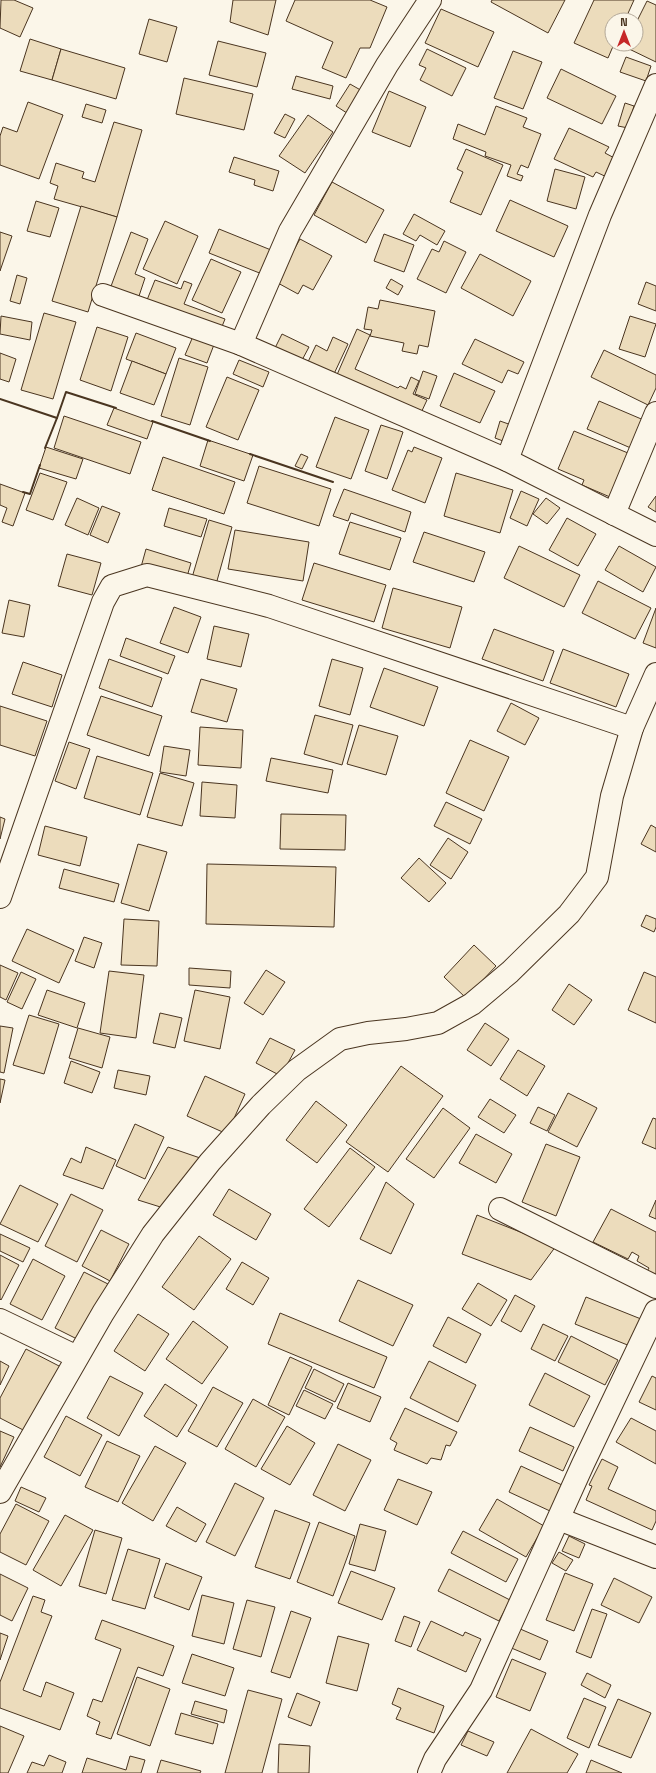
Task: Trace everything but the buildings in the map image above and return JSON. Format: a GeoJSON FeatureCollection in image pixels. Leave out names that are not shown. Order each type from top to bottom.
{"type":"FeatureCollection","features":[{"type":"Feature","properties":{"kind":"street"},"geometry":{"type":"LineString","coordinates":[[241,344],[290,231],[387,65],[430,0]]}},
{"type":"Feature","properties":{"kind":"street"},"geometry":{"type":"LineString","coordinates":[[507,460],[600,215],[656,85]]}},
{"type":"Feature","properties":{"kind":"street"},"geometry":{"type":"LineString","coordinates":[[103,295],[241,344],[507,460],[656,535]]}},
{"type":"Feature","properties":{"kind":"street"},"geometry":{"type":"LineString","coordinates":[[614,514],[656,413]]}},
{"type":"Feature","properties":{"kind":"street"},"geometry":{"type":"LineString","coordinates":[[0,897],[103,602],[112,586],[147,575],[269,606],[632,728]]}},
{"type":"Feature","properties":{"kind":"street"},"geometry":{"type":"LineString","coordinates":[[0,1492],[77,1357],[153,1234],[210,1162],[261,1105],[297,1070],[340,1039],[368,1033],[406,1029],[438,1023],[472,1004],[510,972],[569,914],[597,877],[612,796],[632,728],[656,674]]}},
{"type":"Feature","properties":{"kind":"street"},"geometry":{"type":"LineString","coordinates":[[500,1209],[656,1287]]}},
{"type":"Feature","properties":{"kind":"street"},"geometry":{"type":"LineString","coordinates":[[429,1773],[435,1759],[481,1690],[583,1464],[656,1311]]}},
{"type":"Feature","properties":{"kind":"street"},"geometry":{"type":"LineString","coordinates":[[0,1320],[77,1357]]}},
{"type":"Feature","properties":{"kind":"street"},"geometry":{"type":"LineString","coordinates":[[559,1519],[656,1557]]}},
{"type":"Feature","properties":{"kind":"wall"},"geometry":{"type":"LineString","coordinates":[[57,418],[66,392],[116,408]]}},
{"type":"Feature","properties":{"kind":"wall"},"geometry":{"type":"LineString","coordinates":[[0,399],[57,418],[45,448]]}},
{"type":"Feature","properties":{"kind":"wall"},"geometry":{"type":"LineString","coordinates":[[152,421],[210,441]]}},
{"type":"Feature","properties":{"kind":"wall"},"geometry":{"type":"LineString","coordinates":[[250,454],[333,482]]}},
{"type":"Feature","properties":{"kind":"wall"},"geometry":{"type":"LineString","coordinates":[[23,492],[30,494],[40,465]]}}]}
